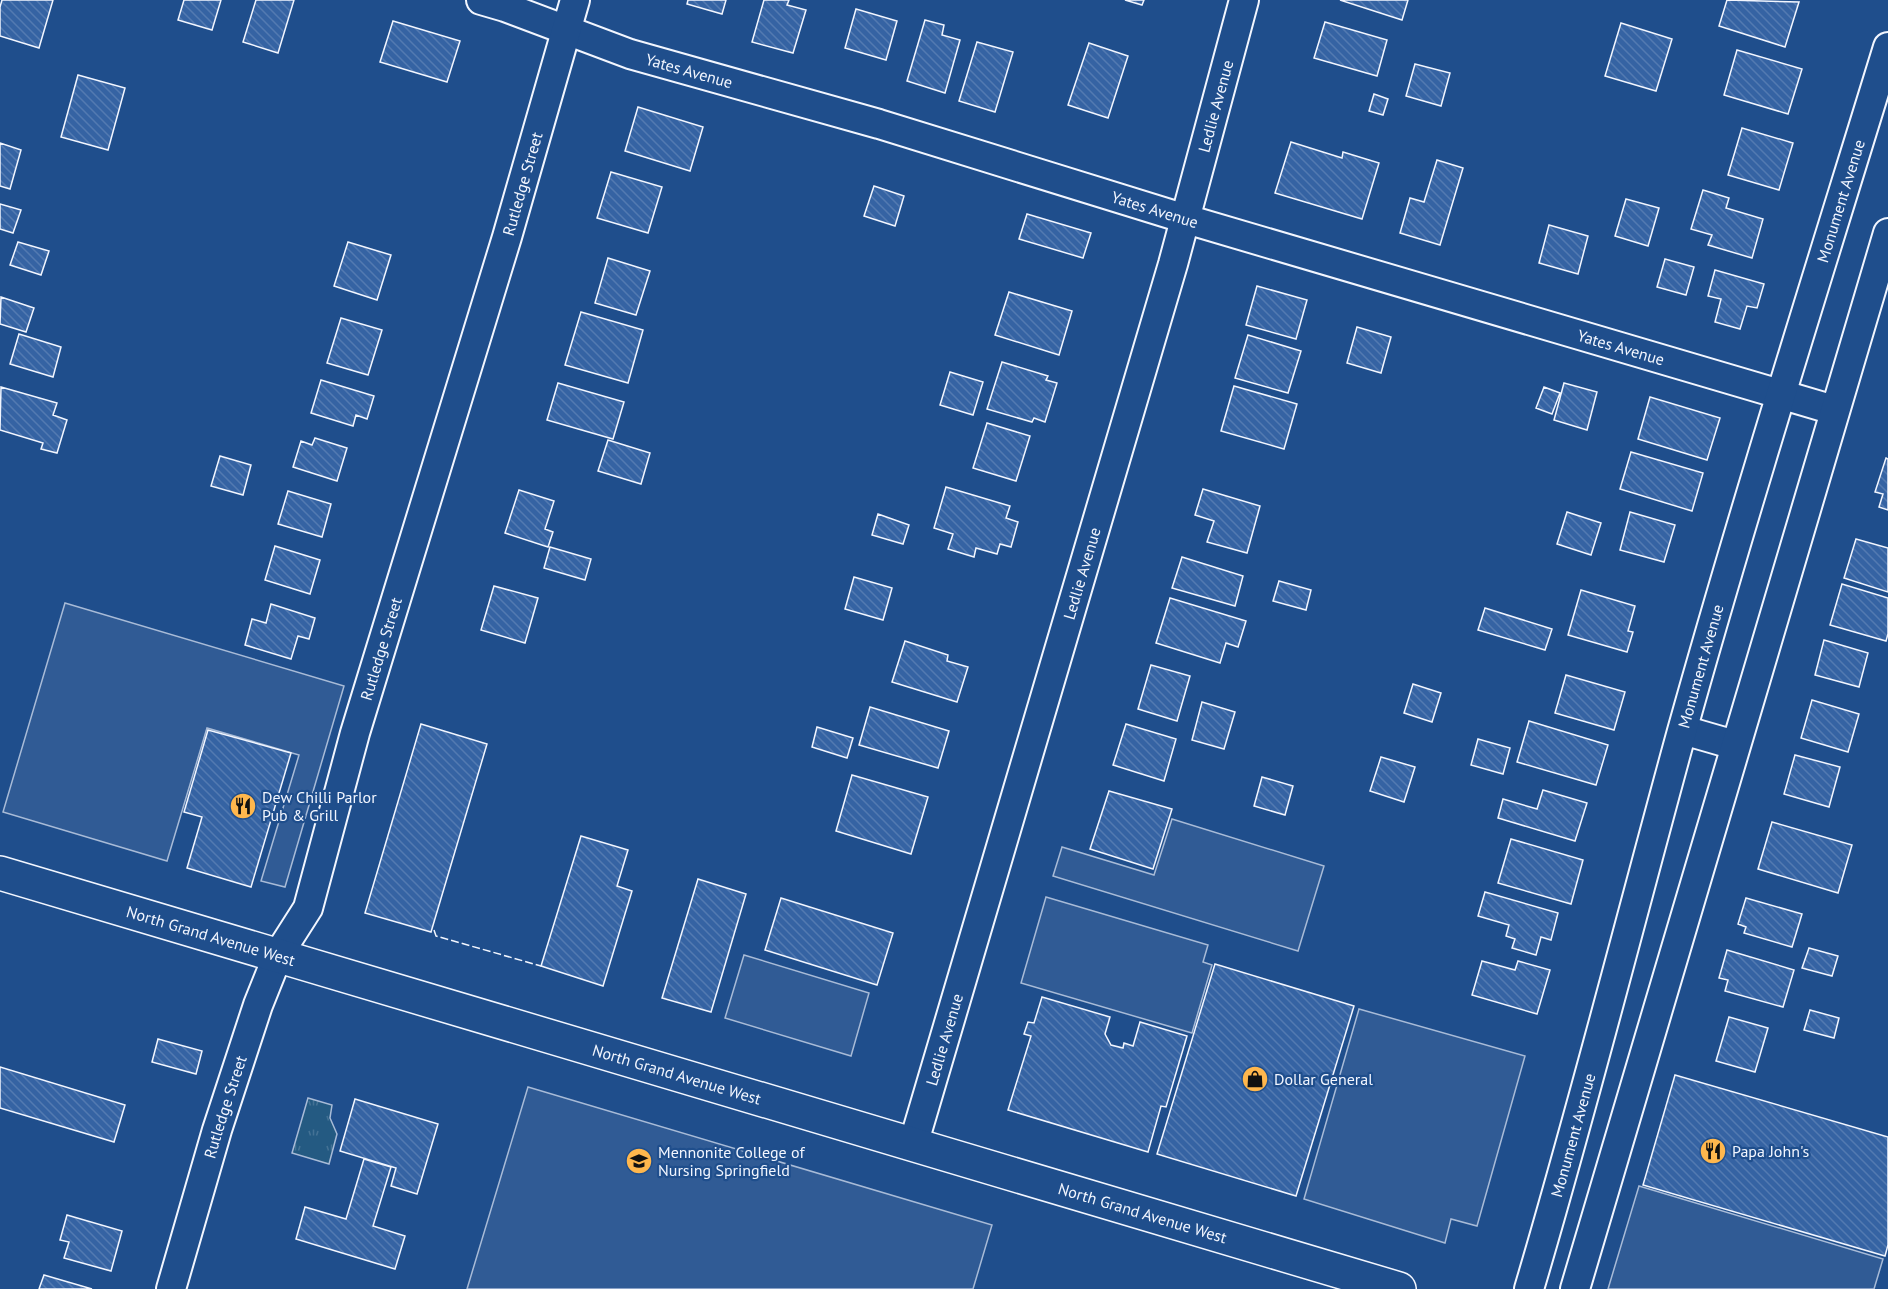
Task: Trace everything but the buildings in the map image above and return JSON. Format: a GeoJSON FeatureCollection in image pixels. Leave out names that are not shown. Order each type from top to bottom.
{"type":"FeatureCollection","features":[{"type":"Feature","properties":{"kind":"main road","name":"North Grand Avenue West"},"geometry":{"type":"LineString","coordinates":[[0,873],[913,1145],[1354,1283],[1399,1289]]}},
{"type":"Feature","properties":{"kind":"street","name":"Yates Avenue"},"geometry":{"type":"LineString","coordinates":[[481,0],[630,54],[879,124],[1186,219],[1834,410]]}},
{"type":"Feature","properties":{"kind":"street","name":"Rutledge Street"},"geometry":{"type":"LineString","coordinates":[[171,1289],[217,1130],[258,1005],[278,956],[308,908],[355,733],[507,237],[575,0]]}},
{"type":"Feature","properties":{"kind":"street","name":"Ledlie Avenue"},"geometry":{"type":"LineString","coordinates":[[913,1145],[1186,219],[1244,0]]}},
{"type":"Feature","properties":{"kind":"street","name":"Monument Avenue"},"geometry":{"type":"LineString","coordinates":[[1529,1289],[1600,1042],[1683,730],[1781,394],[1888,47]]}},
{"type":"Feature","properties":{"kind":"street"},"geometry":{"type":"LineString","coordinates":[[1575,1289],[1888,233]]}},
{"type":"Feature","properties":{"kind":"street"},"geometry":{"type":"LineString","coordinates":[[1683,730],[1735,746]]}},
{"type":"Feature","properties":{"kind":"green space"},"geometry":{"type":"Polygon","coordinates":[[[308,1098],[332,1105],[330,1118],[337,1134],[329,1164],[292,1153],[308,1098]]]}},
{"type":"Feature","properties":{"kind":"shaded area"},"geometry":{"type":"Polygon","coordinates":[[[65,603],[344,686],[285,887],[261,881],[299,755],[207,728],[167,861],[3,812],[65,603]]]}},
{"type":"Feature","properties":{"kind":"shaded area"},"geometry":{"type":"Polygon","coordinates":[[[1172,819],[1324,866],[1298,951],[1053,876],[1062,847],[1154,875],[1172,819]]]}},
{"type":"Feature","properties":{"kind":"shaded area"},"geometry":{"type":"Polygon","coordinates":[[[1046,897],[1208,945],[1203,962],[1212,965],[1192,1033],[1021,983],[1046,897]]]}},
{"type":"Feature","properties":{"kind":"shaded area"},"geometry":{"type":"Polygon","coordinates":[[[744,955],[869,993],[851,1056],[725,1018],[744,955]]]}},
{"type":"Feature","properties":{"kind":"shaded area"},"geometry":{"type":"Polygon","coordinates":[[[1359,1009],[1525,1056],[1477,1226],[1451,1219],[1445,1243],[1304,1199],[1359,1009]]]}},
{"type":"Feature","properties":{"kind":"shaded area","name":"Mennonite College of Nursing Springfield"},"geometry":{"type":"Polygon","coordinates":[[[528,1087],[992,1225],[973,1289],[467,1289],[528,1087]]]}},
{"type":"Feature","properties":{"kind":"shaded area"},"geometry":{"type":"Polygon","coordinates":[[[1639,1186],[1883,1259],[1874,1289],[1608,1289],[1639,1186]]]}},
{"type":"Feature","properties":{"kind":"fence"},"geometry":{"type":"LineString","coordinates":[[434,930],[436,936],[541,966]]}},
{"type":"Feature","properties":{"kind":"place","name":"Dew Chilli Parlor Pub & Grill"},"geometry":{"type":"Point","coordinates":[243,806]}},
{"type":"Feature","properties":{"kind":"place","name":"Dollar General"},"geometry":{"type":"Point","coordinates":[1255,1079]}},
{"type":"Feature","properties":{"kind":"place","name":"Papa John's"},"geometry":{"type":"Point","coordinates":[1713,1151]}},
{"type":"Feature","properties":{"kind":"place","name":"Mennonite College of Nursing Springfield"},"geometry":{"type":"Point","coordinates":[639,1161]}}]}
